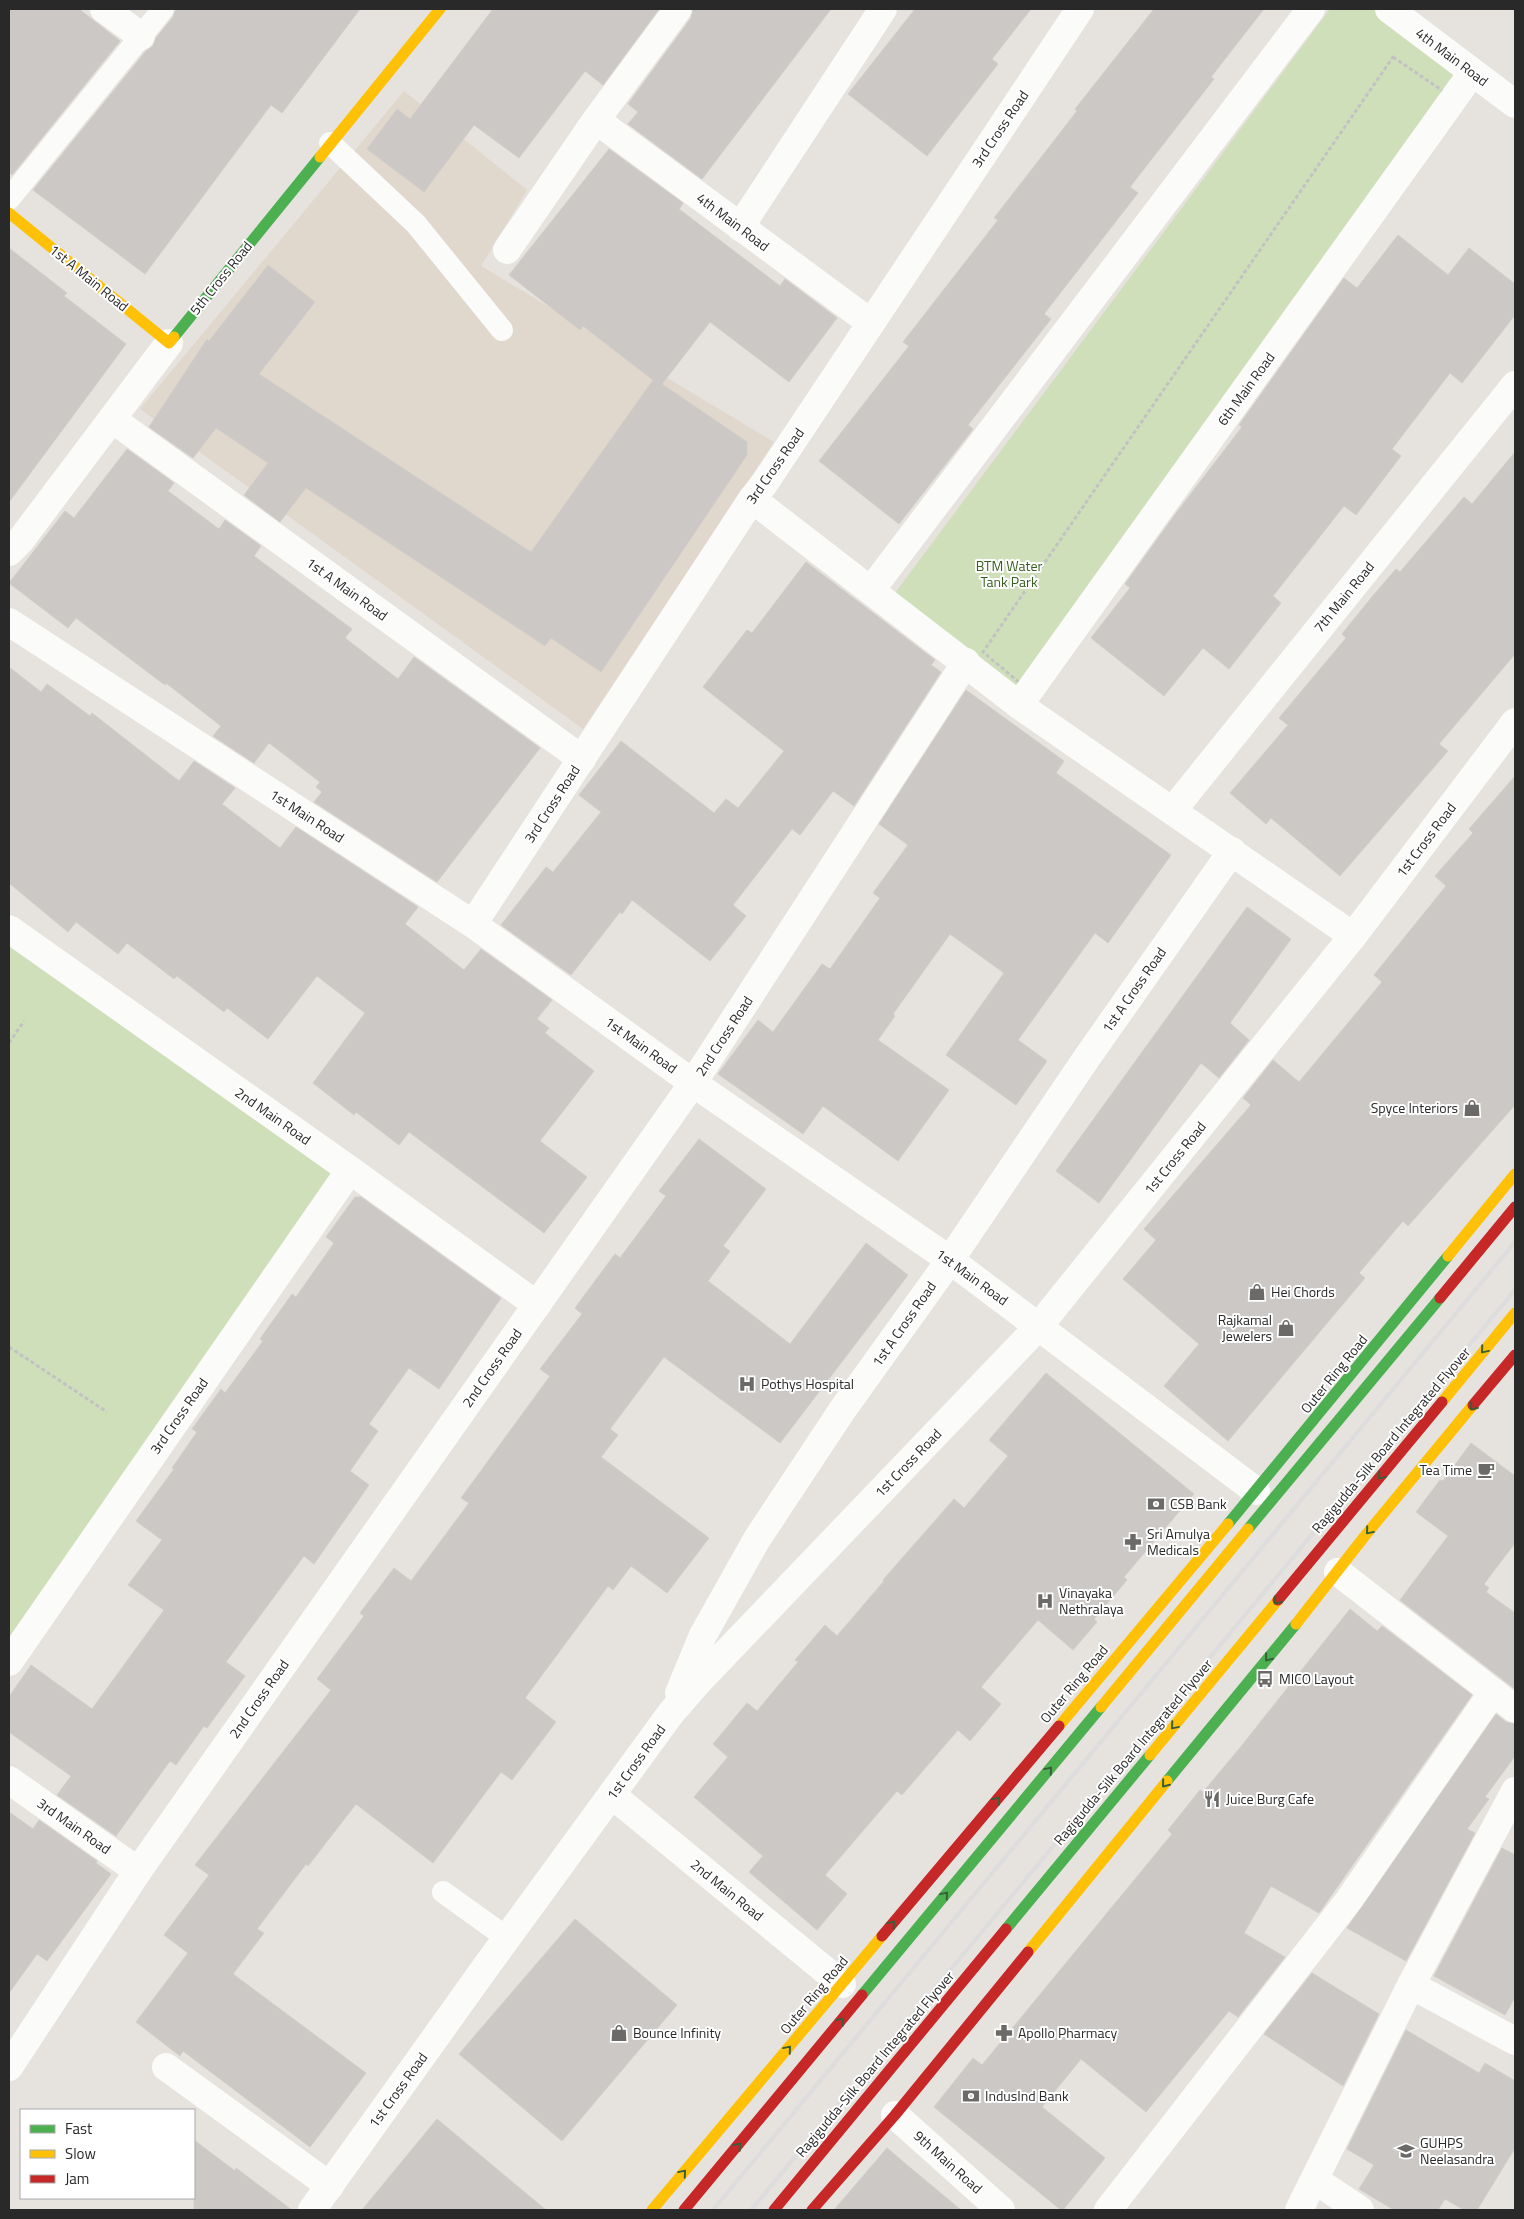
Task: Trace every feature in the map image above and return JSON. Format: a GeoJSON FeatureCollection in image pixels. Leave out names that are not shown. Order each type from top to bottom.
{"type":"FeatureCollection","features":[{"type":"Feature","properties":{"kind":"main road","name":"5th Cross Road"},"geometry":{"type":"LineString","coordinates":[[169,343],[440,9]]}},
{"type":"Feature","properties":{"kind":"main road","name":"1st A Main Road"},"geometry":{"type":"LineString","coordinates":[[9,213],[169,343]]}},
{"type":"Feature","properties":{"kind":"main road","name":"Outer Ring Road"},"geometry":{"type":"LineString","coordinates":[[652,2210],[1256,1491],[1515,1174]]}},
{"type":"Feature","properties":{"kind":"main road"},"geometry":{"type":"LineString","coordinates":[[684,2210],[1515,1206]]}},
{"type":"Feature","properties":{"kind":"main road","name":"Ragigudda-Silk Board Integrated Flyover"},"geometry":{"type":"LineString","coordinates":[[774,2210],[1515,1313]]}},
{"type":"Feature","properties":{"kind":"main road"},"geometry":{"type":"LineString","coordinates":[[812,2210],[895,2115],[1338,1572],[1364,1537],[1515,1355]]}},
{"type":"Feature","properties":{"kind":"street"},"geometry":{"type":"LineString","coordinates":[[104,9],[141,36]]}},
{"type":"Feature","properties":{"kind":"street"},"geometry":{"type":"LineString","coordinates":[[507,250],[596,120],[678,9]]}},
{"type":"Feature","properties":{"kind":"street"},"geometry":{"type":"LineString","coordinates":[[740,227],[883,9]]}},
{"type":"Feature","properties":{"kind":"street","name":"3rd Cross Road"},"geometry":{"type":"LineString","coordinates":[[473,924],[752,499],[764,484],[1080,9]]}},
{"type":"Feature","properties":{"kind":"street"},"geometry":{"type":"LineString","coordinates":[[871,590],[1311,9]]}},
{"type":"Feature","properties":{"kind":"street","name":"4th Main Road"},"geometry":{"type":"LineString","coordinates":[[1388,9],[1515,104]]}},
{"type":"Feature","properties":{"kind":"street","name":"6th Main Road"},"geometry":{"type":"LineString","coordinates":[[1019,705],[1472,73]]}},
{"type":"Feature","properties":{"kind":"street","name":"4th Main Road"},"geometry":{"type":"LineString","coordinates":[[596,120],[871,323]]}},
{"type":"Feature","properties":{"kind":"street","name":"5th Cross Road"},"geometry":{"type":"LineString","coordinates":[[13,541],[112,419],[169,343]]}},
{"type":"Feature","properties":{"kind":"street","name":"7th Main Road"},"geometry":{"type":"LineString","coordinates":[[1173,810],[1515,385]]}},
{"type":"Feature","properties":{"kind":"street","name":"1st A Main Road"},"geometry":{"type":"LineString","coordinates":[[112,419],[582,759]]}},
{"type":"Feature","properties":{"kind":"street"},"geometry":{"type":"LineString","coordinates":[[752,499],[966,662],[1019,705],[1232,850],[1353,936]]}},
{"type":"Feature","properties":{"kind":"street","name":"1st Main Road"},"geometry":{"type":"LineString","coordinates":[[9,622],[473,924],[693,1083],[950,1260],[1256,1491]]}},
{"type":"Feature","properties":{"kind":"street","name":"2nd Cross Road"},"geometry":{"type":"LineString","coordinates":[[9,2067],[138,1872],[693,1083],[966,662]]}},
{"type":"Feature","properties":{"kind":"street","name":"1st Cross Road"},"geometry":{"type":"LineString","coordinates":[[312,2210],[671,1713],[706,1674],[1039,1326],[1353,936],[1515,722]]}},
{"type":"Feature","properties":{"kind":"street","name":"1st A Cross Road"},"geometry":{"type":"LineString","coordinates":[[671,1713],[703,1635],[756,1539],[844,1409],[950,1260],[1080,1067],[1232,850]]}},
{"type":"Feature","properties":{"kind":"street","name":"2nd Main Road"},"geometry":{"type":"LineString","coordinates":[[9,929],[350,1170],[536,1305]]}},
{"type":"Feature","properties":{"kind":"street","name":"3rd Cross Road"},"geometry":{"type":"LineString","coordinates":[[9,1662],[350,1170]]}},
{"type":"Feature","properties":{"kind":"street"},"geometry":{"type":"LineString","coordinates":[[1338,1572],[1515,1709]]}},
{"type":"Feature","properties":{"kind":"street"},"geometry":{"type":"LineString","coordinates":[[1108,2210],[1349,1900],[1493,1692]]}},
{"type":"Feature","properties":{"kind":"street","name":"3rd Main Road"},"geometry":{"type":"LineString","coordinates":[[9,1780],[138,1872]]}},
{"type":"Feature","properties":{"kind":"street"},"geometry":{"type":"LineString","coordinates":[[1299,2210],[1411,1985],[1515,1791]]}},
{"type":"Feature","properties":{"kind":"street","name":"2nd Main Road"},"geometry":{"type":"LineString","coordinates":[[612,1795],[842,1984]]}},
{"type":"Feature","properties":{"kind":"street"},"geometry":{"type":"LineString","coordinates":[[1411,1985],[1515,2041]]}},
{"type":"Feature","properties":{"kind":"street"},"geometry":{"type":"LineString","coordinates":[[166,2067],[330,2186]]}},
{"type":"Feature","properties":{"kind":"street","name":"9th Main Road"},"geometry":{"type":"LineString","coordinates":[[895,2115],[1001,2210]]}},
{"type":"Feature","properties":{"kind":"street"},"geometry":{"type":"LineString","coordinates":[[1315,2180],[1360,2210]]}},
{"type":"Feature","properties":{"kind":"lane"},"geometry":{"type":"LineString","coordinates":[[9,199],[163,9]]}},
{"type":"Feature","properties":{"kind":"lane"},"geometry":{"type":"LineString","coordinates":[[330,143],[416,224],[502,330]]}},
{"type":"Feature","properties":{"kind":"lane"},"geometry":{"type":"LineString","coordinates":[[443,1892],[507,1938]]}},
{"type":"Feature","properties":{"kind":"path"},"geometry":{"type":"LineString","coordinates":[[1393,57],[1446,93],[1119,546],[1020,683],[983,652],[1393,57]]}},
{"type":"Feature","properties":{"kind":"path"},"geometry":{"type":"LineString","coordinates":[[9,1043],[24,1021]]}},
{"type":"Feature","properties":{"kind":"path"},"geometry":{"type":"LineString","coordinates":[[9,1347],[106,1412]]}},
{"type":"Feature","properties":{"kind":"shaded area"},"geometry":{"type":"Polygon","coordinates":[[[404,91],[527,190],[481,266],[774,442],[583,729],[140,409],[404,91]]]}},
{"type":"Feature","properties":{"kind":"green space","name":"BTM Water Tank Park"},"geometry":{"type":"Polygon","coordinates":[[[1330,9],[1381,9],[1467,75],[1021,693],[895,593],[1330,9]]]}},
{"type":"Feature","properties":{"kind":"green space"},"geometry":{"type":"Polygon","coordinates":[[[9,929],[350,1170],[9,1662],[9,929]]]}},
{"type":"Feature","properties":{"kind":"building"},"geometry":{"type":"Polygon","coordinates":[[[9,9],[79,9],[120,41],[12,175],[9,172],[9,9]]]}},
{"type":"Feature","properties":{"kind":"building"},"geometry":{"type":"Polygon","coordinates":[[[176,9],[360,9],[282,113],[271,105],[145,274],[33,190],[146,51],[153,46],[156,38],[173,17],[176,9]]]}},
{"type":"Feature","properties":{"kind":"building"},"geometry":{"type":"Polygon","coordinates":[[[493,9],[659,9],[603,85],[585,71],[519,158],[474,125],[424,192],[367,149],[397,109],[410,119],[493,9]]]}},
{"type":"Feature","properties":{"kind":"building"},"geometry":{"type":"Polygon","coordinates":[[[693,9],[831,9],[702,179],[628,124],[638,112],[628,104],[691,18],[693,9]]]}},
{"type":"Feature","properties":{"kind":"building"},"geometry":{"type":"Polygon","coordinates":[[[915,9],[1031,9],[992,59],[998,64],[927,156],[848,94],[915,9]]]}},
{"type":"Feature","properties":{"kind":"building"},"geometry":{"type":"Polygon","coordinates":[[[1154,9],[1264,9],[1211,77],[1214,79],[1130,187],[1138,193],[1044,314],[1051,319],[968,425],[973,429],[899,524],[819,461],[909,346],[903,342],[998,220],[994,218],[1077,111],[1075,109],[1154,9]]]}},
{"type":"Feature","properties":{"kind":"building"},"geometry":{"type":"Polygon","coordinates":[[[609,149],[683,203],[679,209],[780,286],[785,279],[837,318],[789,382],[710,322],[662,384],[747,442],[747,455],[601,672],[551,638],[545,646],[306,488],[280,522],[244,495],[268,463],[216,428],[193,458],[149,427],[207,339],[209,341],[268,265],[315,302],[259,374],[531,552],[653,380],[583,326],[580,330],[509,275],[609,149]]]}},
{"type":"Feature","properties":{"kind":"building"},"geometry":{"type":"Polygon","coordinates":[[[1398,235],[1448,275],[1469,248],[1515,284],[1515,315],[1462,383],[1450,373],[1392,449],[1401,456],[1356,515],[1344,506],[1273,596],[1281,603],[1229,669],[1203,648],[1164,696],[1091,638],[1130,588],[1125,584],[1242,427],[1239,425],[1344,278],[1357,288],[1398,235]]]}},
{"type":"Feature","properties":{"kind":"building"},"geometry":{"type":"Polygon","coordinates":[[[9,248],[67,293],[64,296],[126,344],[9,502],[9,248]]]}},
{"type":"Feature","properties":{"kind":"building"},"geometry":{"type":"Polygon","coordinates":[[[127,449],[174,483],[168,491],[219,529],[225,520],[261,546],[254,556],[352,629],[345,638],[398,679],[414,657],[540,748],[437,882],[314,802],[322,792],[316,787],[320,782],[269,743],[254,763],[213,736],[221,726],[166,683],[165,685],[76,618],[68,628],[9,583],[65,511],[74,518],[127,449]]]}},
{"type":"Feature","properties":{"kind":"building"},"geometry":{"type":"Polygon","coordinates":[[[1515,452],[1515,654],[1439,744],[1448,751],[1340,876],[1271,818],[1266,824],[1230,793],[1288,725],[1279,718],[1346,638],[1342,634],[1371,598],[1396,569],[1400,572],[1464,497],[1472,504],[1515,452]]]}},
{"type":"Feature","properties":{"kind":"building"},"geometry":{"type":"Polygon","coordinates":[[[806,562],[935,660],[931,665],[941,672],[854,806],[833,791],[800,835],[792,829],[733,905],[746,916],[710,961],[632,900],[622,914],[620,912],[571,975],[501,925],[546,867],[553,872],[601,812],[579,795],[621,741],[714,813],[726,799],[738,808],[784,751],[703,687],[747,630],[752,633],[806,562]]]}},
{"type":"Feature","properties":{"kind":"building"},"geometry":{"type":"Polygon","coordinates":[[[9,667],[41,692],[47,684],[90,716],[92,713],[179,781],[194,761],[235,788],[222,804],[280,848],[296,827],[418,907],[405,924],[464,970],[481,949],[552,1000],[537,1019],[549,1028],[545,1033],[594,1071],[540,1141],[587,1177],[544,1233],[409,1132],[399,1145],[356,1112],[354,1115],[313,1083],[365,1013],[317,976],[268,1039],[227,1008],[224,1012],[177,976],[174,979],[127,943],[118,954],[76,922],[68,932],[9,883],[9,667]]]}},
{"type":"Feature","properties":{"kind":"building"},"geometry":{"type":"Polygon","coordinates":[[[966,690],[1064,761],[1056,773],[1171,855],[1108,943],[1095,933],[1018,1040],[1047,1061],[1016,1105],[946,1055],[1004,973],[950,934],[893,1014],[895,1016],[878,1040],[949,1090],[898,1161],[823,1106],[803,1134],[718,1074],[758,1020],[773,1032],[822,964],[830,969],[880,898],[873,893],[908,845],[879,824],[966,690]]]}},
{"type":"Feature","properties":{"kind":"building"},"geometry":{"type":"Polygon","coordinates":[[[1515,776],[1515,1105],[1408,1226],[1403,1221],[1359,1273],[1365,1278],[1228,1441],[1164,1386],[1199,1344],[1123,1279],[1156,1240],[1144,1229],[1251,1105],[1243,1098],[1273,1060],[1299,1082],[1382,982],[1374,975],[1446,886],[1435,876],[1473,833],[1469,829],[1515,776]]]}},
{"type":"Feature","properties":{"kind":"building"},"geometry":{"type":"Polygon","coordinates":[[[1247,907],[1291,939],[1230,1023],[1249,1040],[1219,1078],[1201,1063],[1099,1203],[1056,1171],[1247,907]]]}},
{"type":"Feature","properties":{"kind":"building"},"geometry":{"type":"Polygon","coordinates":[[[699,1139],[766,1189],[723,1246],[730,1251],[708,1281],[790,1344],[866,1243],[908,1275],[780,1443],[664,1357],[610,1429],[618,1435],[601,1457],[709,1538],[667,1593],[631,1566],[613,1590],[608,1586],[525,1698],[556,1722],[512,1780],[501,1772],[433,1863],[356,1804],[308,1866],[306,1864],[257,1929],[264,1933],[233,1974],[366,2073],[310,2147],[183,2051],[180,2056],[136,2022],[188,1953],[164,1935],[209,1875],[195,1865],[331,1690],[317,1679],[364,1616],[360,1613],[394,1568],[411,1581],[469,1503],[461,1498],[550,1376],[540,1369],[582,1314],[575,1308],[615,1254],[620,1258],[666,1196],[659,1191],[699,1139]]]}},
{"type":"Feature","properties":{"kind":"building"},"geometry":{"type":"Polygon","coordinates":[[[355,1197],[361,1197],[501,1298],[439,1389],[409,1368],[369,1424],[378,1431],[350,1471],[369,1485],[314,1564],[304,1556],[226,1662],[245,1676],[207,1728],[204,1726],[176,1765],[170,1761],[116,1836],[57,1795],[71,1776],[9,1732],[9,1697],[31,1665],[92,1709],[164,1610],[128,1585],[162,1540],[136,1521],[174,1469],[172,1468],[197,1432],[192,1429],[221,1389],[225,1393],[263,1341],[260,1339],[292,1294],[296,1297],[334,1243],[326,1237],[355,1197]]]}},
{"type":"Feature","properties":{"kind":"building"},"geometry":{"type":"Polygon","coordinates":[[[1046,1373],[1194,1494],[1124,1577],[1127,1580],[1094,1619],[1097,1622],[1073,1650],[1038,1620],[981,1687],[1001,1704],[970,1741],[958,1730],[902,1795],[897,1791],[825,1875],[847,1894],[817,1930],[749,1872],[763,1856],[694,1797],[728,1757],[713,1744],[747,1703],[757,1711],[798,1662],[795,1660],[825,1625],[837,1636],[954,1499],[964,1508],[1008,1456],[989,1440],[1046,1373]]]}},
{"type":"Feature","properties":{"kind":"building"},"geometry":{"type":"Polygon","coordinates":[[[1471,1443],[1515,1476],[1515,1543],[1484,1584],[1489,1588],[1486,1592],[1515,1613],[1515,1689],[1400,1600],[1448,1536],[1416,1512],[1440,1480],[1443,1481],[1471,1443]]]}},
{"type":"Feature","properties":{"kind":"building"},"geometry":{"type":"Polygon","coordinates":[[[1350,1609],[1377,1631],[1382,1626],[1472,1695],[1319,1913],[1271,1886],[1244,1933],[1285,1957],[1238,2017],[1229,2011],[1146,2112],[1081,2059],[1042,2107],[1105,2158],[1063,2210],[1061,2210],[934,2107],[973,2058],[982,2065],[1172,1834],[1168,1830],[1200,1790],[1203,1792],[1239,1749],[1350,1609]]]}},
{"type":"Feature","properties":{"kind":"building"},"geometry":{"type":"Polygon","coordinates":[[[1496,1714],[1506,1722],[1515,1724],[1515,1756],[1485,1797],[1489,1799],[1467,1829],[1475,1833],[1406,1961],[1347,1928],[1496,1714]]]}},
{"type":"Feature","properties":{"kind":"building"},"geometry":{"type":"Polygon","coordinates":[[[9,1812],[33,1829],[39,1820],[97,1861],[96,1863],[111,1874],[47,1961],[37,1954],[9,1993],[9,1812]]]}},
{"type":"Feature","properties":{"kind":"building"},"geometry":{"type":"Polygon","coordinates":[[[1502,1848],[1515,1855],[1515,1997],[1505,2015],[1434,1976],[1502,1848]]]}},
{"type":"Feature","properties":{"kind":"building"},"geometry":{"type":"Polygon","coordinates":[[[575,1919],[677,2005],[562,2141],[459,2054],[575,1919]]]}},
{"type":"Feature","properties":{"kind":"building"},"geometry":{"type":"Polygon","coordinates":[[[1312,1973],[1379,2014],[1343,2086],[1264,2034],[1312,1973]]]}},
{"type":"Feature","properties":{"kind":"building"},"geometry":{"type":"Polygon","coordinates":[[[1406,2030],[1479,2073],[1485,2063],[1515,2081],[1515,2148],[1477,2210],[1464,2210],[1445,2199],[1438,2210],[1394,2210],[1359,2189],[1374,2165],[1347,2149],[1406,2030]]]}},
{"type":"Feature","properties":{"kind":"building"},"geometry":{"type":"Polygon","coordinates":[[[437,2119],[546,2210],[362,2210],[437,2119]]]}},
{"type":"Feature","properties":{"kind":"building"},"geometry":{"type":"Polygon","coordinates":[[[195,2141],[235,2171],[236,2168],[292,2210],[194,2210],[195,2141]]]}},
{"type":"Feature","properties":{"kind":"building"},"geometry":{"type":"Polygon","coordinates":[[[887,2148],[907,2165],[961,2210],[834,2210],[887,2148]]]}},
{"type":"Feature","properties":{"kind":"railway"},"geometry":{"type":"LineString","coordinates":[[713,2210],[1515,1242]]}},
{"type":"Feature","properties":{"kind":"railway"},"geometry":{"type":"LineString","coordinates":[[751,2210],[1515,1290]]}},
{"type":"Feature","properties":{"kind":"traffic: fast"},"geometry":{"type":"LineString","coordinates":[[174,337],[320,157]]}},
{"type":"Feature","properties":{"kind":"traffic: fast"},"geometry":{"type":"LineString","coordinates":[[1228,1524],[1448,1256]]}},
{"type":"Feature","properties":{"kind":"traffic: fast"},"geometry":{"type":"LineString","coordinates":[[1248,1529],[1440,1298]]}},
{"type":"Feature","properties":{"kind":"traffic: fast"},"geometry":{"type":"LineString","coordinates":[[1167,1781],[1296,1624]]}},
{"type":"Feature","properties":{"kind":"traffic: fast"},"geometry":{"type":"LineString","coordinates":[[862,1995],[1101,1707]]}},
{"type":"Feature","properties":{"kind":"traffic: fast"},"geometry":{"type":"LineString","coordinates":[[1006,1929],[1150,1755]]}},
{"type":"Feature","properties":{"kind":"traffic: slow"},"geometry":{"type":"LineString","coordinates":[[320,157],[440,9]]}},
{"type":"Feature","properties":{"kind":"traffic: slow"},"geometry":{"type":"LineString","coordinates":[[9,213],[169,343],[174,337]]}},
{"type":"Feature","properties":{"kind":"traffic: slow"},"geometry":{"type":"LineString","coordinates":[[1448,1256],[1515,1174]]}},
{"type":"Feature","properties":{"kind":"traffic: slow"},"geometry":{"type":"LineString","coordinates":[[1442,1402],[1515,1313]]}},
{"type":"Feature","properties":{"kind":"traffic: slow"},"geometry":{"type":"LineString","coordinates":[[1296,1624],[1364,1537],[1473,1405]]}},
{"type":"Feature","properties":{"kind":"traffic: slow"},"geometry":{"type":"LineString","coordinates":[[1059,1726],[1228,1524]]}},
{"type":"Feature","properties":{"kind":"traffic: slow"},"geometry":{"type":"LineString","coordinates":[[1101,1707],[1248,1529]]}},
{"type":"Feature","properties":{"kind":"traffic: slow"},"geometry":{"type":"LineString","coordinates":[[1150,1755],[1278,1600]]}},
{"type":"Feature","properties":{"kind":"traffic: slow"},"geometry":{"type":"LineString","coordinates":[[1028,1952],[1167,1781]]}},
{"type":"Feature","properties":{"kind":"traffic: slow"},"geometry":{"type":"LineString","coordinates":[[652,2210],[882,1936]]}},
{"type":"Feature","properties":{"kind":"traffic: jam"},"geometry":{"type":"LineString","coordinates":[[1440,1298],[1515,1207]]}},
{"type":"Feature","properties":{"kind":"traffic: jam"},"geometry":{"type":"LineString","coordinates":[[1473,1405],[1515,1355]]}},
{"type":"Feature","properties":{"kind":"traffic: jam"},"geometry":{"type":"LineString","coordinates":[[1278,1600],[1442,1402]]}},
{"type":"Feature","properties":{"kind":"traffic: jam"},"geometry":{"type":"LineString","coordinates":[[882,1936],[1059,1726]]}},
{"type":"Feature","properties":{"kind":"traffic: jam"},"geometry":{"type":"LineString","coordinates":[[774,2210],[1006,1929]]}},
{"type":"Feature","properties":{"kind":"traffic: jam"},"geometry":{"type":"LineString","coordinates":[[812,2210],[895,2115],[1028,1952]]}},
{"type":"Feature","properties":{"kind":"traffic: jam"},"geometry":{"type":"LineString","coordinates":[[684,2210],[862,1995]]}},
{"type":"Feature","properties":{"kind":"place","name":"Spyce Interiors"},"geometry":{"type":"Point","coordinates":[1472,1108]}},
{"type":"Feature","properties":{"kind":"place","name":"Hei Chords"},"geometry":{"type":"Point","coordinates":[1257,1292]}},
{"type":"Feature","properties":{"kind":"place","name":"Rajkamal Jewelers"},"geometry":{"type":"Point","coordinates":[1286,1328]}},
{"type":"Feature","properties":{"kind":"place","name":"Pothys Hospital"},"geometry":{"type":"Point","coordinates":[747,1384]}},
{"type":"Feature","properties":{"kind":"place","name":"Tea Time"},"geometry":{"type":"Point","coordinates":[1486,1470]}},
{"type":"Feature","properties":{"kind":"place","name":"CSB Bank"},"geometry":{"type":"Point","coordinates":[1156,1504]}},
{"type":"Feature","properties":{"kind":"place","name":"Sri Amulya Medicals"},"geometry":{"type":"Point","coordinates":[1133,1542]}},
{"type":"Feature","properties":{"kind":"place","name":"Vinayaka Nethralaya"},"geometry":{"type":"Point","coordinates":[1045,1601]}},
{"type":"Feature","properties":{"kind":"place","name":"MICO Layout"},"geometry":{"type":"Point","coordinates":[1265,1679]}},
{"type":"Feature","properties":{"kind":"place","name":"Juice Burg Cafe"},"geometry":{"type":"Point","coordinates":[1212,1799]}},
{"type":"Feature","properties":{"kind":"place","name":"Bounce Infinity"},"geometry":{"type":"Point","coordinates":[619,2033]}},
{"type":"Feature","properties":{"kind":"place","name":"Apollo Pharmacy"},"geometry":{"type":"Point","coordinates":[1004,2033]}},
{"type":"Feature","properties":{"kind":"place","name":"IndusInd Bank"},"geometry":{"type":"Point","coordinates":[971,2096]}},
{"type":"Feature","properties":{"kind":"place","name":"GUHPS Neelasandra"},"geometry":{"type":"Point","coordinates":[1406,2151]}}]}
